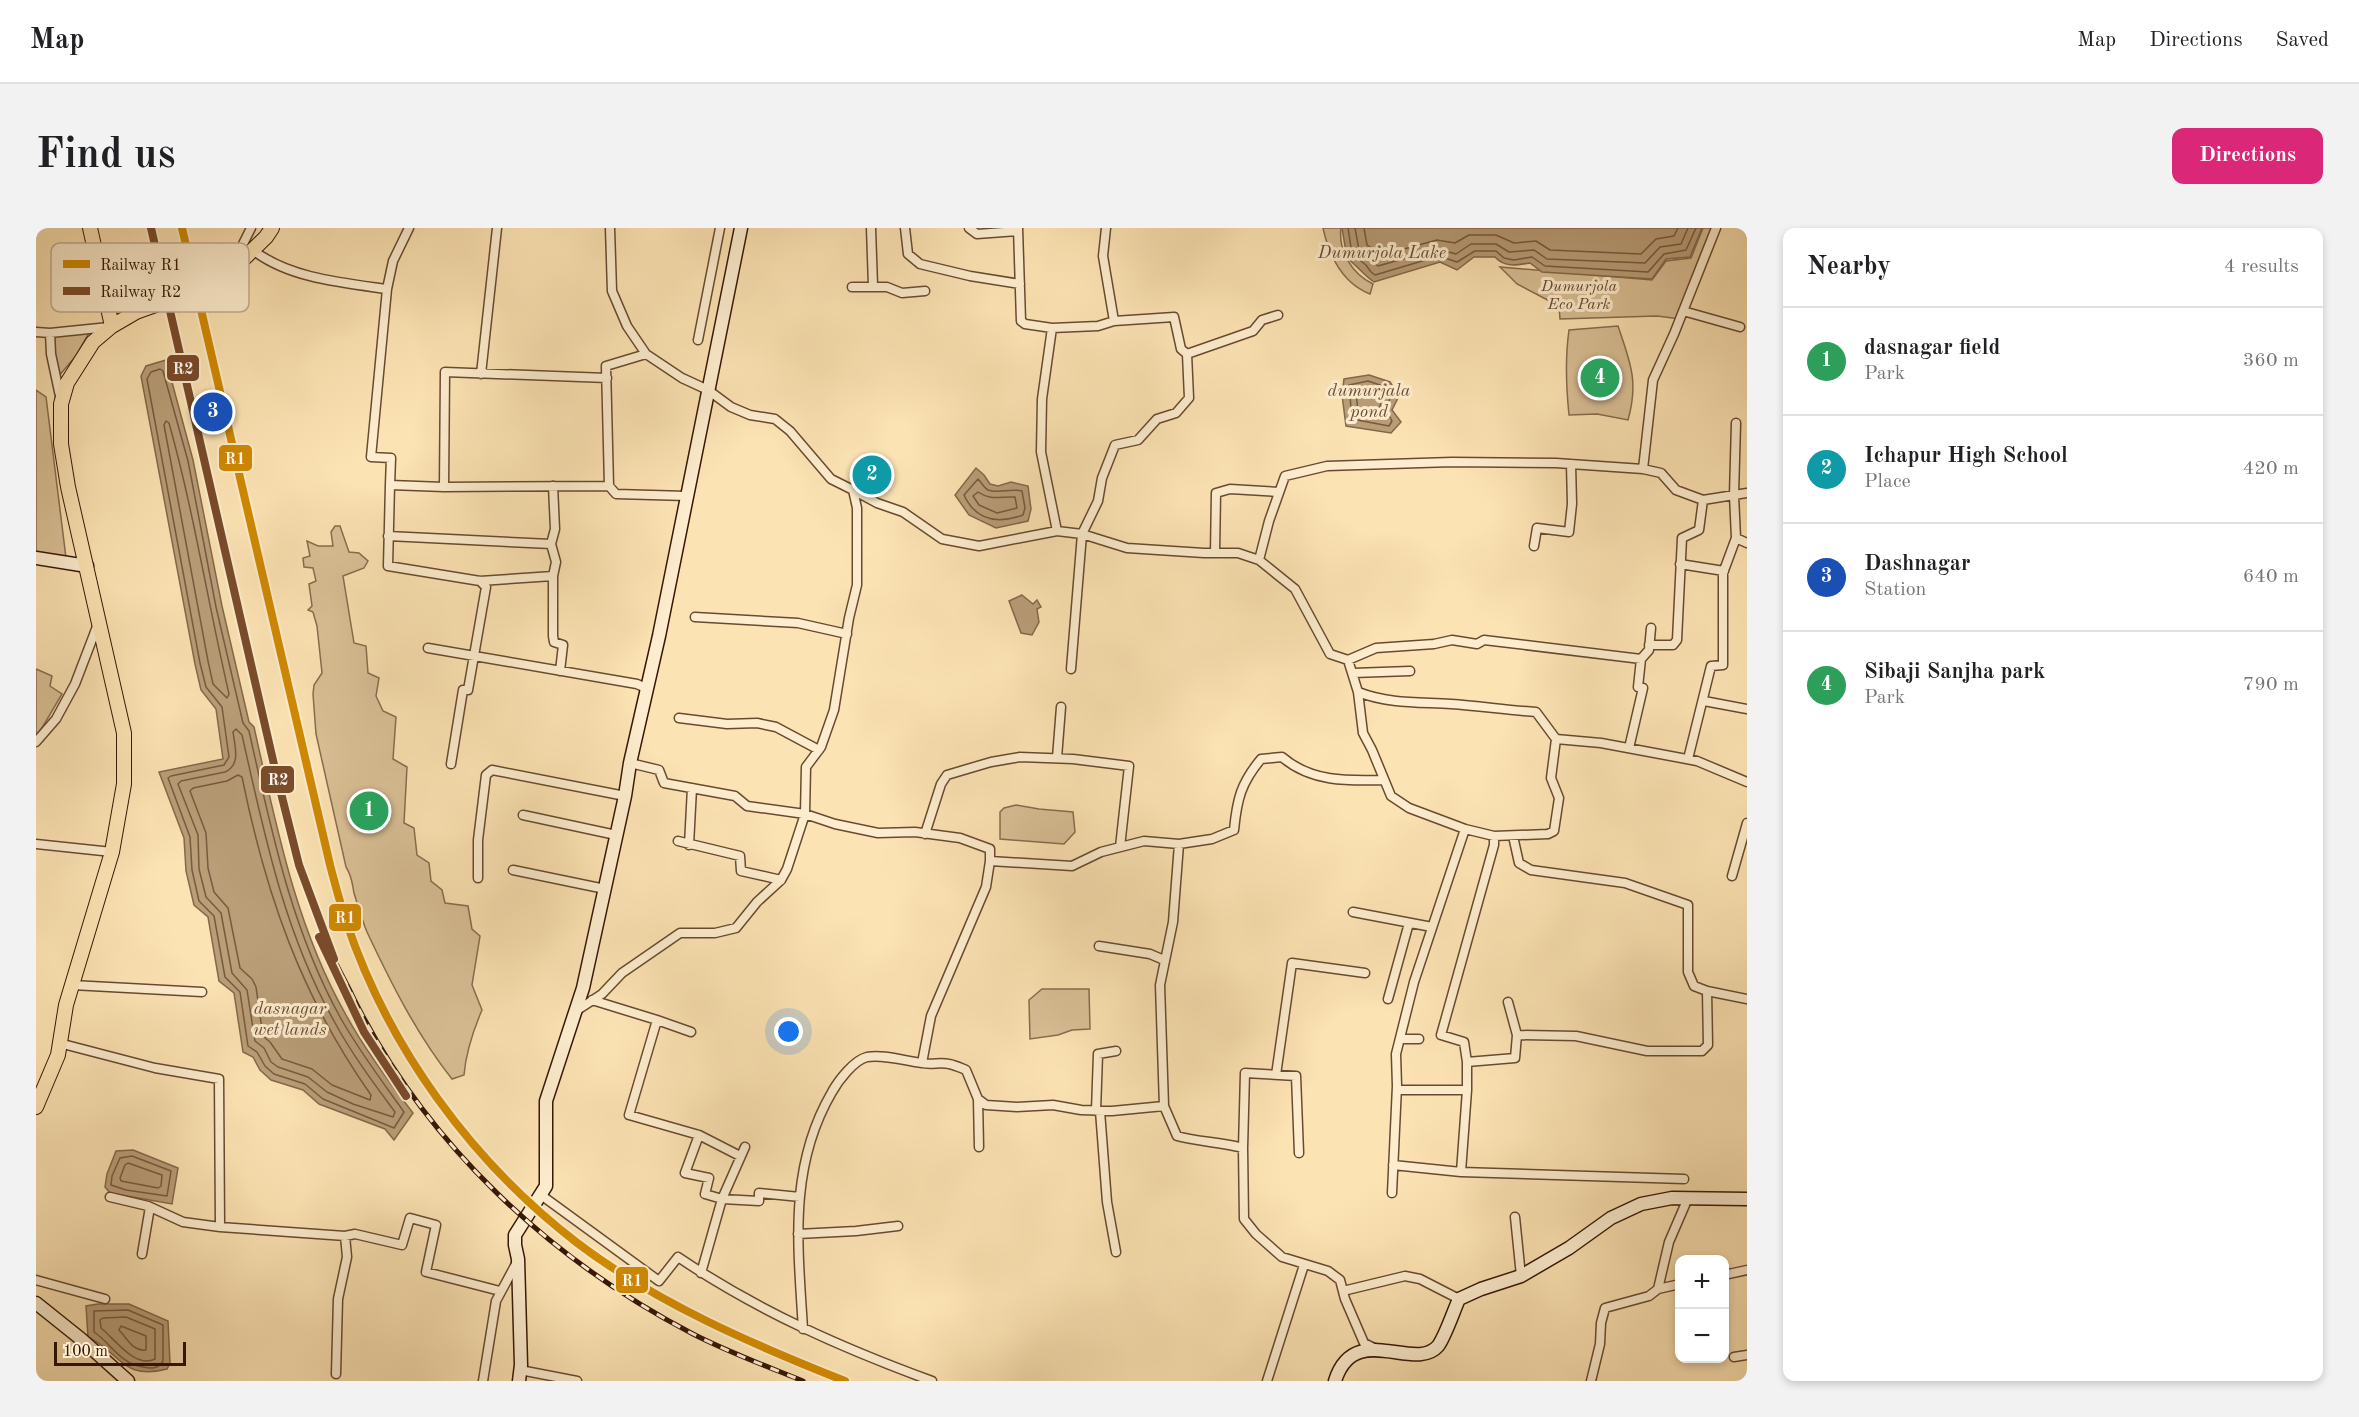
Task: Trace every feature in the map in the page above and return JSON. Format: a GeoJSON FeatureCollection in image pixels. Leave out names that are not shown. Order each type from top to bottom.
{"type":"FeatureCollection","features":[{"type":"Feature","properties":{"kind":"main road"},"geometry":{"type":"LineString","coordinates":[[90,228],[93,243]]}},
{"type":"Feature","properties":{"kind":"main road"},"geometry":{"type":"LineString","coordinates":[[249,248],[272,228]]}},
{"type":"Feature","properties":{"kind":"main road"},"geometry":{"type":"LineString","coordinates":[[109,312],[112,326]]}},
{"type":"Feature","properties":{"kind":"main road"},"geometry":{"type":"LineString","coordinates":[[36,1107],[58,1055],[66,1005],[112,852],[124,784],[124,733],[68,487],[61,444],[61,404],[67,383],[93,342],[112,326],[138,312]]}},
{"type":"Feature","properties":{"kind":"street"},"geometry":{"type":"LineString","coordinates":[[248,243],[251,228]]}},
{"type":"Feature","properties":{"kind":"street"},"geometry":{"type":"LineString","coordinates":[[409,228],[393,261],[387,290],[371,457],[391,458],[388,566],[480,581],[553,576]]}},
{"type":"Feature","properties":{"kind":"street"},"geometry":{"type":"LineString","coordinates":[[481,374],[496,228]]}},
{"type":"Feature","properties":{"kind":"street"},"geometry":{"type":"LineString","coordinates":[[610,228],[612,291],[627,326],[646,354],[682,378],[708,390],[731,407],[750,415],[775,419],[790,431],[831,479],[877,503],[903,512],[942,539],[979,546],[1057,531],[1083,534],[1127,548],[1238,553],[1260,560],[1295,589],[1330,654],[1348,660],[1376,648],[1434,644],[1452,640],[1477,644],[1484,640],[1641,659]]}},
{"type":"Feature","properties":{"kind":"street"},"geometry":{"type":"LineString","coordinates":[[698,340],[720,228]]}},
{"type":"Feature","properties":{"kind":"street"},"geometry":{"type":"LineString","coordinates":[[578,1381],[519,1376],[518,1259],[514,1245],[515,1235],[546,1186],[546,1101],[584,988],[630,763],[648,688],[741,228]]}},
{"type":"Feature","properties":{"kind":"street"},"geometry":{"type":"LineString","coordinates":[[871,228],[873,286]]}},
{"type":"Feature","properties":{"kind":"street"},"geometry":{"type":"LineString","coordinates":[[905,228],[908,254],[920,264],[970,276],[1020,284]]}},
{"type":"Feature","properties":{"kind":"street"},"geometry":{"type":"LineString","coordinates":[[969,228],[977,234],[1018,230],[1021,321],[1025,324],[1053,328],[1098,326],[1114,321],[1174,317],[1181,349],[1187,354],[1189,398],[1176,413],[1157,419],[1138,440],[1115,445],[1102,478],[1098,501],[1083,534],[1071,669]]}},
{"type":"Feature","properties":{"kind":"street"},"geometry":{"type":"LineString","coordinates":[[1106,228],[1103,256],[1114,321]]}},
{"type":"Feature","properties":{"kind":"street"},"geometry":{"type":"LineString","coordinates":[[1643,469],[1653,380],[1716,228]]}},
{"type":"Feature","properties":{"kind":"street"},"geometry":{"type":"LineString","coordinates":[[249,251],[279,266],[326,280],[387,290]]}},
{"type":"Feature","properties":{"kind":"street"},"geometry":{"type":"LineString","coordinates":[[852,287],[887,287],[902,293],[925,291]]}},
{"type":"Feature","properties":{"kind":"street"},"geometry":{"type":"LineString","coordinates":[[1683,311],[1740,327]]}},
{"type":"Feature","properties":{"kind":"street"},"geometry":{"type":"LineString","coordinates":[[1187,354],[1253,331],[1262,320],[1278,315]]}},
{"type":"Feature","properties":{"kind":"street"},"geometry":{"type":"LineString","coordinates":[[36,332],[50,333],[112,326]]}},
{"type":"Feature","properties":{"kind":"street"},"geometry":{"type":"LineString","coordinates":[[1053,328],[1042,399],[1041,452],[1057,531]]}},
{"type":"Feature","properties":{"kind":"street"},"geometry":{"type":"LineString","coordinates":[[50,333],[51,354],[61,404]]}},
{"type":"Feature","properties":{"kind":"street"},"geometry":{"type":"LineString","coordinates":[[646,354],[606,366],[609,486],[616,494],[687,496]]}},
{"type":"Feature","properties":{"kind":"street"},"geometry":{"type":"LineString","coordinates":[[444,488],[445,372],[607,378]]}},
{"type":"Feature","properties":{"kind":"street"},"geometry":{"type":"LineString","coordinates":[[1688,759],[1711,666],[1723,665],[1724,571],[1736,538],[1734,495],[1736,423]]}},
{"type":"Feature","properties":{"kind":"street"},"geometry":{"type":"LineString","coordinates":[[1260,560],[1269,521],[1285,476],[1327,466],[1452,462],[1571,464],[1643,469],[1661,473],[1676,490],[1703,500],[1747,493]]}},
{"type":"Feature","properties":{"kind":"street"},"geometry":{"type":"LineString","coordinates":[[1534,546],[1537,528],[1569,532],[1572,504],[1571,464]]}},
{"type":"Feature","properties":{"kind":"street"},"geometry":{"type":"LineString","coordinates":[[390,485],[444,488],[609,486]]}},
{"type":"Feature","properties":{"kind":"street"},"geometry":{"type":"LineString","coordinates":[[553,486],[555,530],[551,544],[556,562],[553,576],[554,642],[563,645],[560,671]]}},
{"type":"Feature","properties":{"kind":"street"},"geometry":{"type":"LineString","coordinates":[[1215,553],[1216,493],[1230,489],[1279,492]]}},
{"type":"Feature","properties":{"kind":"street"},"geometry":{"type":"LineString","coordinates":[[576,1011],[602,994],[622,973],[680,933],[715,933],[736,928],[757,902],[781,880],[805,814],[806,767],[819,750],[834,710],[857,585],[857,508],[853,490]]}},
{"type":"Feature","properties":{"kind":"street"},"geometry":{"type":"LineString","coordinates":[[1649,645],[1673,645],[1677,640],[1682,538],[1699,530],[1703,500]]}},
{"type":"Feature","properties":{"kind":"street"},"geometry":{"type":"LineString","coordinates":[[388,536],[551,544]]}},
{"type":"Feature","properties":{"kind":"street"},"geometry":{"type":"LineString","coordinates":[[1736,538],[1747,543]]}},
{"type":"Feature","properties":{"kind":"street"},"geometry":{"type":"LineString","coordinates":[[36,558],[87,566]]}},
{"type":"Feature","properties":{"kind":"street"},"geometry":{"type":"LineString","coordinates":[[1680,564],[1724,571]]}},
{"type":"Feature","properties":{"kind":"street"},"geometry":{"type":"LineString","coordinates":[[451,764],[463,690],[468,690],[486,587],[480,581]]}},
{"type":"Feature","properties":{"kind":"street"},"geometry":{"type":"LineString","coordinates":[[694,617],[798,622],[847,634]]}},
{"type":"Feature","properties":{"kind":"street"},"geometry":{"type":"LineString","coordinates":[[36,742],[56,719],[75,684],[99,622]]}},
{"type":"Feature","properties":{"kind":"street"},"geometry":{"type":"LineString","coordinates":[[1629,748],[1643,688],[1638,687],[1641,659],[1649,650],[1651,628]]}},
{"type":"Feature","properties":{"kind":"street"},"geometry":{"type":"LineString","coordinates":[[428,648],[637,684],[648,688]]}},
{"type":"Feature","properties":{"kind":"street"},"geometry":{"type":"LineString","coordinates":[[1348,660],[1359,692],[1362,734],[1377,761],[1390,796],[1409,808],[1494,836],[1548,834],[1554,831],[1559,798],[1551,778],[1556,739],[1536,712],[1455,704],[1379,700],[1359,692]]}},
{"type":"Feature","properties":{"kind":"street"},"geometry":{"type":"LineString","coordinates":[[1353,672],[1410,671]]}},
{"type":"Feature","properties":{"kind":"street"},"geometry":{"type":"LineString","coordinates":[[1704,701],[1747,709]]}},
{"type":"Feature","properties":{"kind":"street"},"geometry":{"type":"LineString","coordinates":[[1057,758],[1061,707]]}},
{"type":"Feature","properties":{"kind":"street"},"geometry":{"type":"LineString","coordinates":[[679,718],[727,724],[757,723],[777,726],[819,750]]}},
{"type":"Feature","properties":{"kind":"street"},"geometry":{"type":"LineString","coordinates":[[1556,739],[1629,748],[1697,761],[1747,782]]}},
{"type":"Feature","properties":{"kind":"street"},"geometry":{"type":"LineString","coordinates":[[926,834],[941,784],[947,775],[991,762],[1020,757],[1057,758],[1130,766],[1120,847]]}},
{"type":"Feature","properties":{"kind":"street"},"geometry":{"type":"LineString","coordinates":[[990,861],[1072,866],[1101,852],[1144,842],[1179,844],[1212,839],[1234,830],[1237,798],[1248,774],[1261,759],[1282,757],[1292,766],[1319,777],[1338,781],[1383,780]]}},
{"type":"Feature","properties":{"kind":"street"},"geometry":{"type":"LineString","coordinates":[[630,763],[659,770],[664,783],[735,796],[747,806],[805,814],[835,824],[878,833],[926,834],[960,838],[990,849],[986,887],[931,1016],[922,1063]]}},
{"type":"Feature","properties":{"kind":"street"},"geometry":{"type":"LineString","coordinates":[[478,878],[478,840],[486,775],[492,770],[625,796]]}},
{"type":"Feature","properties":{"kind":"street"},"geometry":{"type":"LineString","coordinates":[[689,845],[692,788]]}},
{"type":"Feature","properties":{"kind":"street"},"geometry":{"type":"LineString","coordinates":[[523,815],[616,835]]}},
{"type":"Feature","properties":{"kind":"street"},"geometry":{"type":"LineString","coordinates":[[1732,876],[1747,823]]}},
{"type":"Feature","properties":{"kind":"street"},"geometry":{"type":"LineString","coordinates":[[1392,1193],[1397,1090],[1396,1054],[1414,982],[1465,828]]}},
{"type":"Feature","properties":{"kind":"street"},"geometry":{"type":"LineString","coordinates":[[1461,1172],[1467,1062],[1464,1042],[1442,1035],[1494,846],[1494,836]]}},
{"type":"Feature","properties":{"kind":"street"},"geometry":{"type":"LineString","coordinates":[[1513,836],[1518,863],[1531,870],[1625,883],[1688,904],[1688,972],[1694,986],[1747,999]]}},
{"type":"Feature","properties":{"kind":"street"},"geometry":{"type":"LineString","coordinates":[[678,841],[740,856],[741,871],[781,880]]}},
{"type":"Feature","properties":{"kind":"street"},"geometry":{"type":"LineString","coordinates":[[36,844],[112,852]]}},
{"type":"Feature","properties":{"kind":"street"},"geometry":{"type":"LineString","coordinates":[[1179,844],[1173,922],[1160,985],[1164,1106],[1177,1136],[1196,1141],[1226,1143],[1243,1148]]}},
{"type":"Feature","properties":{"kind":"street"},"geometry":{"type":"LineString","coordinates":[[513,870],[605,889]]}},
{"type":"Feature","properties":{"kind":"street"},"geometry":{"type":"LineString","coordinates":[[1353,912],[1432,927]]}},
{"type":"Feature","properties":{"kind":"street"},"geometry":{"type":"LineString","coordinates":[[1388,999],[1409,923]]}},
{"type":"Feature","properties":{"kind":"street"},"geometry":{"type":"LineString","coordinates":[[1099,946],[1150,954],[1164,960]]}},
{"type":"Feature","properties":{"kind":"street"},"geometry":{"type":"LineString","coordinates":[[1276,1074],[1292,963],[1365,973]]}},
{"type":"Feature","properties":{"kind":"street"},"geometry":{"type":"LineString","coordinates":[[72,986],[202,992]]}},
{"type":"Feature","properties":{"kind":"street"},"geometry":{"type":"LineString","coordinates":[[1516,1035],[1576,1036],[1647,1050],[1702,1051],[1708,1045],[1707,991]]}},
{"type":"Feature","properties":{"kind":"street"},"geometry":{"type":"LineString","coordinates":[[592,1000],[691,1032]]}},
{"type":"Feature","properties":{"kind":"street"},"geometry":{"type":"LineString","coordinates":[[1467,1062],[1515,1058],[1516,1035],[1508,1002]]}},
{"type":"Feature","properties":{"kind":"street"},"geometry":{"type":"LineString","coordinates":[[657,1020],[629,1115],[699,1135],[740,1156]]}},
{"type":"Feature","properties":{"kind":"street"},"geometry":{"type":"LineString","coordinates":[[1400,1039],[1419,1039]]}},
{"type":"Feature","properties":{"kind":"street"},"geometry":{"type":"LineString","coordinates":[[60,1043],[155,1068],[219,1079],[220,1227]]}},
{"type":"Feature","properties":{"kind":"street"},"geometry":{"type":"LineString","coordinates":[[1116,1051],[1098,1054],[1098,1111],[1107,1202],[1116,1252]]}},
{"type":"Feature","properties":{"kind":"street"},"geometry":{"type":"LineString","coordinates":[[803,1329],[797,1261],[800,1197],[807,1148],[840,1077],[866,1057],[886,1057],[934,1065],[947,1063],[966,1070],[978,1099],[979,1147]]}},
{"type":"Feature","properties":{"kind":"street"},"geometry":{"type":"LineString","coordinates":[[1299,1153],[1296,1076],[1245,1073],[1244,1219],[1270,1249],[1282,1257],[1328,1271],[1340,1280],[1364,1343],[1378,1350]]}},
{"type":"Feature","properties":{"kind":"street"},"geometry":{"type":"LineString","coordinates":[[1397,1090],[1467,1090]]}},
{"type":"Feature","properties":{"kind":"street"},"geometry":{"type":"LineString","coordinates":[[978,1099],[986,1105],[1017,1107],[1053,1105],[1098,1111],[1164,1106]]}},
{"type":"Feature","properties":{"kind":"street"},"geometry":{"type":"LineString","coordinates":[[699,1135],[685,1173],[709,1178],[705,1194],[759,1201],[759,1192],[800,1197]]}},
{"type":"Feature","properties":{"kind":"street"},"geometry":{"type":"LineString","coordinates":[[701,1273],[722,1198],[745,1147]]}},
{"type":"Feature","properties":{"kind":"street"},"geometry":{"type":"LineString","coordinates":[[1393,1165],[1461,1172],[1684,1179]]}},
{"type":"Feature","properties":{"kind":"street"},"geometry":{"type":"LineString","coordinates":[[541,1195],[660,1281],[678,1257],[701,1273],[803,1329],[851,1351],[932,1381]]}},
{"type":"Feature","properties":{"kind":"street"},"geometry":{"type":"LineString","coordinates":[[110,1197],[150,1208],[183,1222],[345,1236],[355,1234],[402,1245],[410,1218],[436,1225],[426,1272],[500,1291]]}},
{"type":"Feature","properties":{"kind":"street"},"geometry":{"type":"LineString","coordinates":[[1335,1381],[1346,1359],[1360,1352],[1378,1350],[1423,1354],[1438,1346],[1459,1299],[1521,1276],[1569,1248],[1611,1218],[1641,1204],[1672,1198],[1747,1199]]}},
{"type":"Feature","properties":{"kind":"street"},"geometry":{"type":"LineString","coordinates":[[1658,1289],[1669,1242],[1688,1198]]}},
{"type":"Feature","properties":{"kind":"street"},"geometry":{"type":"LineString","coordinates":[[142,1254],[150,1208]]}},
{"type":"Feature","properties":{"kind":"street"},"geometry":{"type":"LineString","coordinates":[[1515,1217],[1521,1276]]}},
{"type":"Feature","properties":{"kind":"street"},"geometry":{"type":"LineString","coordinates":[[798,1234],[898,1226]]}},
{"type":"Feature","properties":{"kind":"street"},"geometry":{"type":"LineString","coordinates":[[336,1374],[338,1299],[347,1257],[345,1236]]}},
{"type":"Feature","properties":{"kind":"street"},"geometry":{"type":"LineString","coordinates":[[483,1381],[496,1301],[518,1259]]}},
{"type":"Feature","properties":{"kind":"street"},"geometry":{"type":"LineString","coordinates":[[1267,1381],[1304,1265]]}},
{"type":"Feature","properties":{"kind":"street"},"geometry":{"type":"LineString","coordinates":[[1729,1274],[1747,1270]]}},
{"type":"Feature","properties":{"kind":"street"},"geometry":{"type":"LineString","coordinates":[[1343,1291],[1405,1276],[1420,1278],[1459,1299]]}},
{"type":"Feature","properties":{"kind":"street"},"geometry":{"type":"LineString","coordinates":[[36,1280],[105,1299]]}},
{"type":"Feature","properties":{"kind":"street"},"geometry":{"type":"LineString","coordinates":[[1591,1381],[1600,1344],[1601,1323],[1605,1308],[1649,1296],[1658,1289],[1675,1285]]}},
{"type":"Feature","properties":{"kind":"street"},"geometry":{"type":"LineString","coordinates":[[36,1303],[128,1381]]}},
{"type":"Feature","properties":{"kind":"street"},"geometry":{"type":"LineString","coordinates":[[1734,1357],[1747,1354]]}},
{"type":"Feature","properties":{"kind":"green space"},"geometry":{"type":"Polygon","coordinates":[[[1323,228],[1341,228],[1344,253],[1353,268],[1365,280],[1373,284],[1370,294],[1352,283],[1338,267],[1323,228]]]}},
{"type":"Feature","properties":{"kind":"green space","name":"Dumurjola Eco Park"},"geometry":{"type":"Polygon","coordinates":[[[1703,228],[1714,228],[1680,319],[1657,316],[1560,319],[1559,306],[1517,284],[1500,267],[1652,280],[1666,261],[1691,258],[1703,228]]]}},
{"type":"Feature","properties":{"kind":"green space"},"geometry":{"type":"Polygon","coordinates":[[[1618,326],[1632,372],[1633,394],[1628,420],[1597,414],[1569,415],[1566,372],[1569,330],[1618,326]]]}},
{"type":"Feature","properties":{"kind":"green space"},"geometry":{"type":"Polygon","coordinates":[[[90,331],[75,357],[57,378],[54,335],[90,331]]]}},
{"type":"Feature","properties":{"kind":"green space"},"geometry":{"type":"Polygon","coordinates":[[[36,390],[46,397],[66,558],[36,552],[36,390]]]}},
{"type":"Feature","properties":{"kind":"green space"},"geometry":{"type":"Polygon","coordinates":[[[335,526],[340,526],[349,552],[359,553],[368,561],[364,568],[343,576],[354,643],[366,646],[368,673],[379,678],[376,696],[383,711],[396,717],[393,759],[407,767],[404,823],[414,828],[417,855],[429,863],[431,881],[442,890],[445,903],[468,906],[472,929],[480,936],[472,985],[482,1010],[470,1041],[464,1075],[452,1079],[427,1045],[405,1008],[365,927],[346,867],[316,734],[313,694],[314,685],[322,673],[317,626],[313,612],[308,610],[312,606],[309,584],[316,581],[313,568],[304,567],[303,558],[310,556],[307,541],[318,546],[333,546],[331,532],[335,526]]]}},
{"type":"Feature","properties":{"kind":"green space"},"geometry":{"type":"Polygon","coordinates":[[[36,669],[52,676],[50,686],[62,694],[36,738],[36,669]]]}},
{"type":"Feature","properties":{"kind":"green space"},"geometry":{"type":"Polygon","coordinates":[[[1016,805],[1073,812],[1075,832],[1064,844],[1000,839],[1000,812],[1004,808],[1016,805]]]}},
{"type":"Feature","properties":{"kind":"green space"},"geometry":{"type":"Polygon","coordinates":[[[1042,989],[1089,989],[1090,1029],[1072,1030],[1058,1035],[1030,1039],[1029,1000],[1042,989]]]}},
{"type":"Feature","properties":{"kind":"water","name":"Dumurjola Lake"},"geometry":{"type":"Polygon","coordinates":[[[1342,228],[1702,228],[1690,257],[1666,259],[1652,279],[1542,272],[1530,263],[1511,265],[1495,257],[1474,257],[1457,270],[1440,262],[1374,282],[1347,258],[1342,228]]]}},
{"type":"Feature","properties":{"kind":"water","name":"dasnagar wet lands"},"geometry":{"type":"Polygon","coordinates":[[[166,360],[193,460],[222,606],[249,722],[254,727],[280,838],[301,911],[329,981],[353,1028],[386,1078],[413,1113],[394,1140],[385,1129],[319,1104],[303,1090],[271,1080],[260,1070],[253,1057],[243,1052],[234,993],[219,981],[208,917],[194,905],[186,871],[184,838],[159,772],[223,759],[216,709],[201,690],[195,664],[141,376],[146,366],[166,360]]]}},
{"type":"Feature","properties":{"kind":"water","name":"dumurjala pond"},"geometry":{"type":"Polygon","coordinates":[[[1369,375],[1390,382],[1399,396],[1392,410],[1401,422],[1391,433],[1346,426],[1342,395],[1344,379],[1369,375]]]}},
{"type":"Feature","properties":{"kind":"water"},"geometry":{"type":"Polygon","coordinates":[[[976,468],[990,484],[998,486],[1011,482],[1028,486],[1031,509],[1028,521],[996,528],[969,515],[955,495],[976,468]]]}},
{"type":"Feature","properties":{"kind":"water"},"geometry":{"type":"Polygon","coordinates":[[[1022,595],[1033,604],[1037,600],[1041,607],[1037,609],[1039,622],[1032,635],[1021,633],[1009,601],[1022,595]]]}},
{"type":"Feature","properties":{"kind":"water"},"geometry":{"type":"Polygon","coordinates":[[[133,1150],[178,1168],[172,1204],[110,1193],[105,1187],[107,1174],[116,1151],[133,1150]]]}},
{"type":"Feature","properties":{"kind":"water"},"geometry":{"type":"Polygon","coordinates":[[[129,1304],[168,1321],[170,1363],[167,1369],[152,1372],[131,1368],[88,1337],[86,1306],[129,1304]]]}},
{"type":"Feature","properties":{"kind":"railway"},"geometry":{"type":"LineString","coordinates":[[151,228],[154,243]]}},
{"type":"Feature","properties":{"kind":"railway"},"geometry":{"type":"LineString","coordinates":[[182,228],[185,243]]}},
{"type":"Feature","properties":{"kind":"railway"},"geometry":{"type":"LineString","coordinates":[[170,312],[291,831],[314,908],[331,953],[382,1050],[416,1101],[454,1148],[496,1192],[541,1233],[589,1270],[640,1304],[693,1334],[803,1381]]}},
{"type":"Feature","properties":{"kind":"railway"},"geometry":{"type":"LineString","coordinates":[[202,312],[330,865],[346,921],[364,968],[385,1013],[410,1057],[437,1098],[468,1138],[538,1210],[576,1242],[607,1264],[672,1303],[740,1337],[845,1381]]}},
{"type":"Feature","properties":{"kind":"rail line","name":"R2"},"geometry":{"type":"LineString","coordinates":[[151,228],[154,243]]}},
{"type":"Feature","properties":{"kind":"rail line","name":"R1"},"geometry":{"type":"LineString","coordinates":[[182,228],[185,243]]}},
{"type":"Feature","properties":{"kind":"rail line","name":"R2"},"geometry":{"type":"LineString","coordinates":[[170,312],[299,865],[334,959]]}},
{"type":"Feature","properties":{"kind":"rail line","name":"R1"},"geometry":{"type":"LineString","coordinates":[[202,312],[330,865],[346,921],[364,968],[385,1013],[410,1057],[437,1098],[468,1138],[538,1210],[576,1242],[607,1264],[672,1303],[740,1337],[845,1381]]}},
{"type":"Feature","properties":{"kind":"rail line","name":"R2"},"geometry":{"type":"LineString","coordinates":[[319,937],[364,1032],[406,1096]]}},
{"type":"Feature","properties":{"kind":"place","name":"Sibaji Sanjha park"},"geometry":{"type":"Point","coordinates":[1600,378]}},
{"type":"Feature","properties":{"kind":"place","name":"Dashnagar"},"geometry":{"type":"Point","coordinates":[213,412]}},
{"type":"Feature","properties":{"kind":"place","name":"Ichapur High School"},"geometry":{"type":"Point","coordinates":[872,475]}},
{"type":"Feature","properties":{"kind":"place","name":"dasnagar field"},"geometry":{"type":"Point","coordinates":[369,811]}}]}
